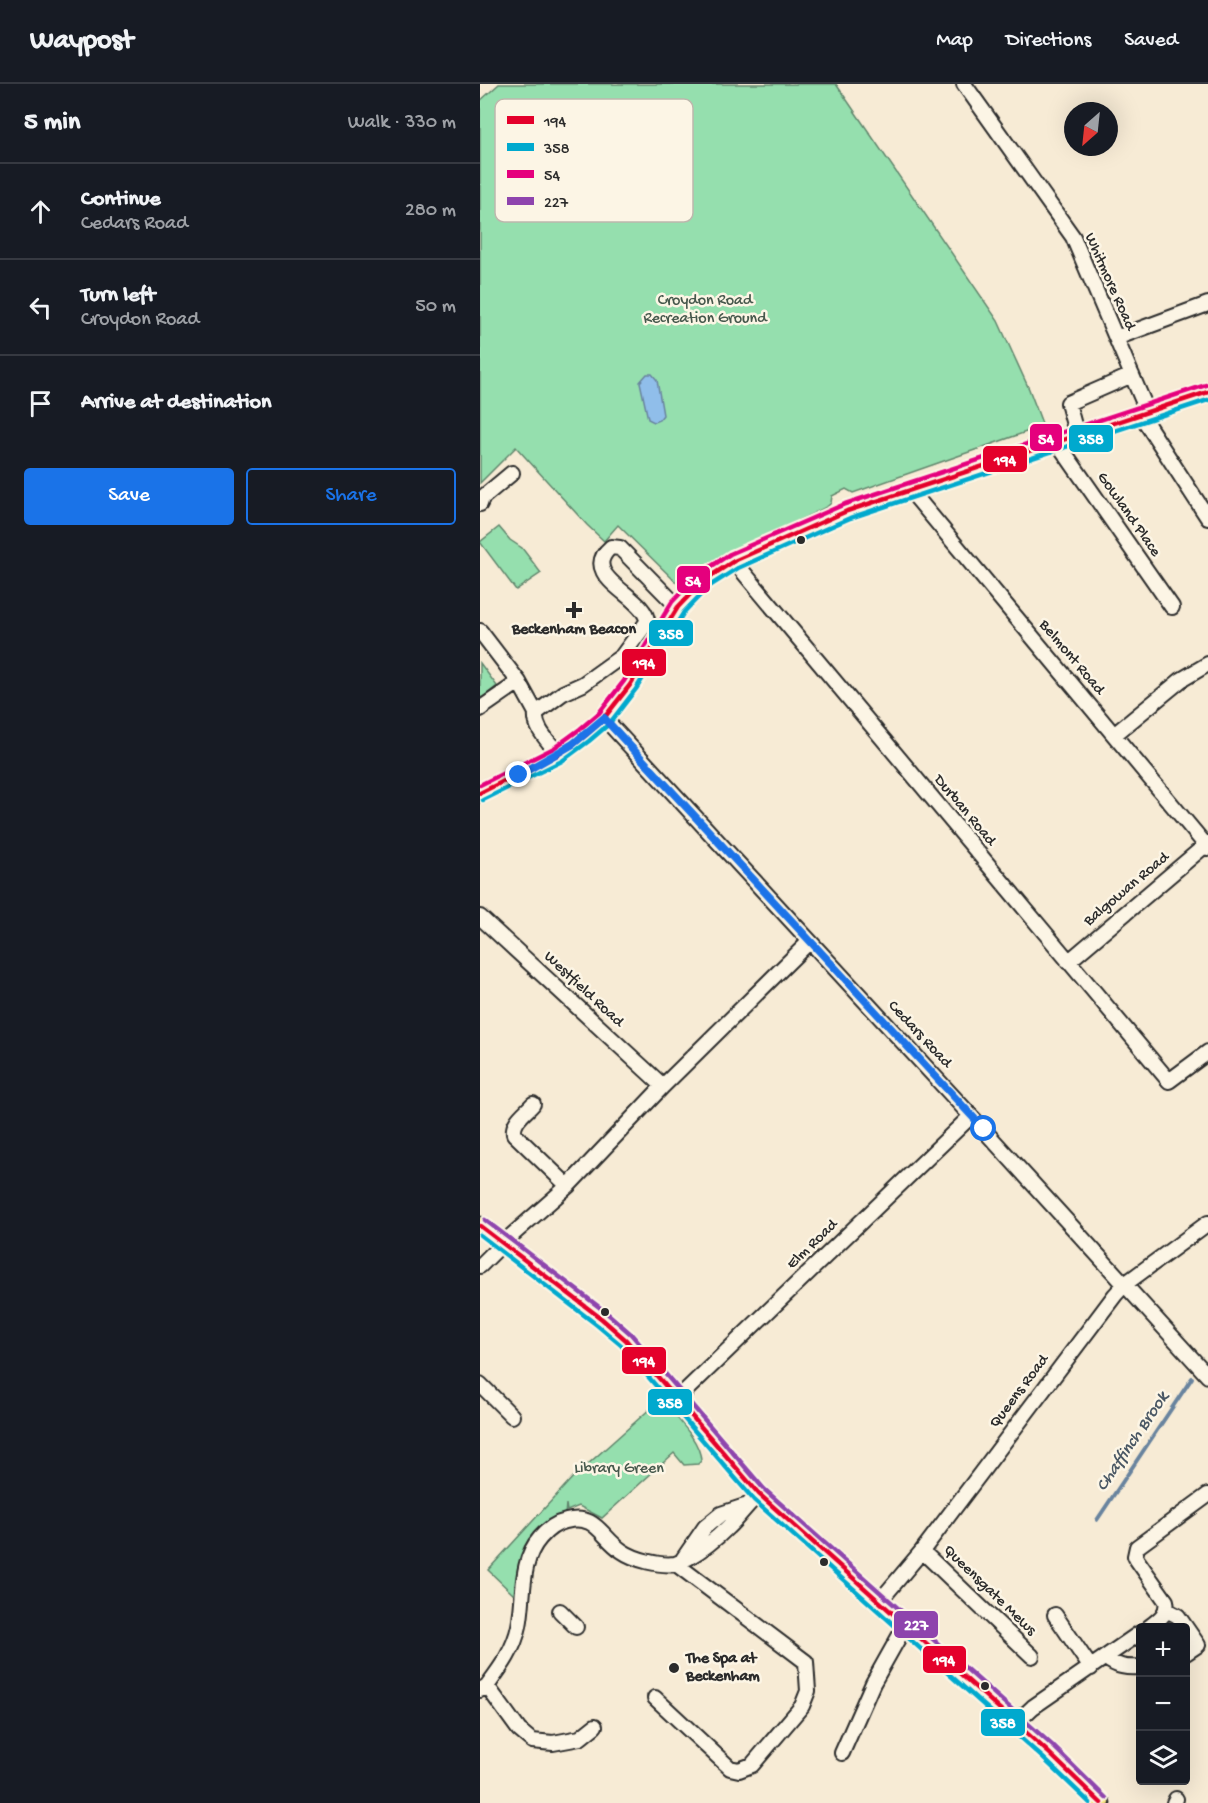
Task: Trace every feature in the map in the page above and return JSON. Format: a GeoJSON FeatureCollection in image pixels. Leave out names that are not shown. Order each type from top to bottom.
{"type":"FeatureCollection","features":[{"type":"Feature","properties":{"kind":"main road"},"geometry":{"type":"LineString","coordinates":[[480,792],[558,754],[604,718],[630,685],[678,607],[703,581],[734,561],[848,511],[1208,392]]}},
{"type":"Feature","properties":{"kind":"main road"},"geometry":{"type":"LineString","coordinates":[[480,1226],[614,1329],[641,1357],[731,1465],[759,1494],[1069,1771],[1101,1803]]}},
{"type":"Feature","properties":{"kind":"street","name":"Whitmore Road"},"geometry":{"type":"LineString","coordinates":[[964,84],[1073,237],[1132,375],[1144,414],[1208,518]]}},
{"type":"Feature","properties":{"kind":"street"},"geometry":{"type":"LineString","coordinates":[[1116,338],[1208,304]]}},
{"type":"Feature","properties":{"kind":"street"},"geometry":{"type":"LineString","coordinates":[[1077,436],[1068,402],[1132,375]]}},
{"type":"Feature","properties":{"kind":"street","name":"Gowland Place"},"geometry":{"type":"LineString","coordinates":[[1057,442],[1172,607]]}},
{"type":"Feature","properties":{"kind":"street"},"geometry":{"type":"LineString","coordinates":[[480,504],[482,498],[512,473]]}},
{"type":"Feature","properties":{"kind":"street","name":"Belmont Road"},"geometry":{"type":"LineString","coordinates":[[910,490],[1207,845]]}},
{"type":"Feature","properties":{"kind":"street"},"geometry":{"type":"LineString","coordinates":[[536,712],[563,693],[584,684],[622,656],[647,622],[644,613],[604,573],[601,562],[611,547],[625,551],[678,607]]}},
{"type":"Feature","properties":{"kind":"street","name":"Durban Road"},"geometry":{"type":"LineString","coordinates":[[734,561],[1169,1081],[1208,1052]]}},
{"type":"Feature","properties":{"kind":"street"},"geometry":{"type":"LineString","coordinates":[[480,631],[519,682],[536,712],[537,727],[558,754]]}},
{"type":"Feature","properties":{"kind":"street"},"geometry":{"type":"LineString","coordinates":[[1114,735],[1181,680],[1208,664]]}},
{"type":"Feature","properties":{"kind":"street"},"geometry":{"type":"LineString","coordinates":[[480,709],[519,682]]}},
{"type":"Feature","properties":{"kind":"street","name":"Cedars Road"},"geometry":{"type":"LineString","coordinates":[[604,718],[1208,1376]]}},
{"type":"Feature","properties":{"kind":"street","name":"Balgowan Road"},"geometry":{"type":"LineString","coordinates":[[1068,962],[1207,845]]}},
{"type":"Feature","properties":{"kind":"street","name":"Westfield Road"},"geometry":{"type":"LineString","coordinates":[[480,917],[663,1086]]}},
{"type":"Feature","properties":{"kind":"street"},"geometry":{"type":"LineString","coordinates":[[480,1266],[568,1186],[663,1086],[809,942]]}},
{"type":"Feature","properties":{"kind":"street"},"geometry":{"type":"LineString","coordinates":[[533,1104],[517,1121],[513,1130],[514,1134],[568,1186]]}},
{"type":"Feature","properties":{"kind":"street","name":"Elm Road"},"geometry":{"type":"LineString","coordinates":[[677,1399],[971,1116]]}},
{"type":"Feature","properties":{"kind":"street","name":"Queens Road"},"geometry":{"type":"LineString","coordinates":[[879,1602],[922,1551],[1105,1306],[1125,1284],[1208,1223]]}},
{"type":"Feature","properties":{"kind":"street"},"geometry":{"type":"LineString","coordinates":[[480,1384],[512,1416]]}},
{"type":"Feature","properties":{"kind":"street"},"geometry":{"type":"LineString","coordinates":[[595,1726],[580,1738],[553,1743],[532,1740],[519,1730],[483,1688],[514,1646],[520,1624],[523,1587],[531,1552],[539,1539],[552,1526],[574,1519],[586,1520],[623,1552],[642,1559],[679,1562],[700,1551],[729,1527],[759,1494]]}},
{"type":"Feature","properties":{"kind":"street"},"geometry":{"type":"LineString","coordinates":[[1154,1623],[1166,1610],[1166,1601],[1137,1560],[1135,1551],[1140,1544],[1208,1495]]}},
{"type":"Feature","properties":{"kind":"street","name":"Queensgate Mews"},"geometry":{"type":"LineString","coordinates":[[922,1551],[1032,1656]]}},
{"type":"Feature","properties":{"kind":"street"},"geometry":{"type":"LineString","coordinates":[[655,1698],[730,1768],[739,1770],[752,1765],[802,1706],[808,1691],[806,1662],[679,1562]]}},
{"type":"Feature","properties":{"kind":"street"},"geometry":{"type":"LineString","coordinates":[[1166,1610],[1178,1616],[1203,1644]]}},
{"type":"Feature","properties":{"kind":"street"},"geometry":{"type":"LineString","coordinates":[[560,1611],[576,1627]]}},
{"type":"Feature","properties":{"kind":"street"},"geometry":{"type":"LineString","coordinates":[[1055,1615],[1091,1668]]}},
{"type":"Feature","properties":{"kind":"street"},"geometry":{"type":"LineString","coordinates":[[842,1754],[873,1683],[905,1626]]}},
{"type":"Feature","properties":{"kind":"street"},"geometry":{"type":"LineString","coordinates":[[1015,1724],[1033,1707],[1136,1636]]}},
{"type":"Feature","properties":{"kind":"street"},"geometry":{"type":"LineString","coordinates":[[1106,1658],[1116,1665],[1128,1668],[1136,1667]]}},
{"type":"Feature","properties":{"kind":"green space","name":"Croydon Road Recreation Ground"},"geometry":{"type":"Polygon","coordinates":[[[499,84],[836,84],[998,321],[1043,426],[853,493],[846,489],[832,496],[828,506],[714,562],[682,588],[618,525],[604,541],[516,447],[480,483],[480,101],[499,84]]]}},
{"type":"Feature","properties":{"kind":"green space"},"geometry":{"type":"Polygon","coordinates":[[[499,527],[510,540],[522,548],[541,573],[516,590],[480,542],[499,527]]]}},
{"type":"Feature","properties":{"kind":"green space"},"geometry":{"type":"Polygon","coordinates":[[[480,663],[497,686],[482,698],[480,696],[480,663]]]}},
{"type":"Feature","properties":{"kind":"green space","name":"Library Green"},"geometry":{"type":"Polygon","coordinates":[[[661,1399],[692,1437],[700,1453],[701,1461],[698,1464],[684,1465],[674,1453],[602,1518],[579,1506],[567,1511],[566,1504],[565,1515],[539,1532],[527,1548],[521,1568],[517,1598],[488,1570],[585,1464],[592,1478],[587,1465],[661,1399]]]}},
{"type":"Feature","properties":{"kind":"water"},"geometry":{"type":"Polygon","coordinates":[[[647,374],[652,374],[657,380],[663,415],[654,422],[648,419],[640,382],[647,374]]]}},
{"type":"Feature","properties":{"kind":"waterway","name":"Chaffinch Brook"},"geometry":{"type":"LineString","coordinates":[[1097,1520],[1192,1378]]}},
{"type":"Feature","properties":{"kind":"transit line","name":"54"},"geometry":{"type":"LineString","coordinates":[[480,785],[554,748],[599,713],[624,681],[672,602],[698,575],[730,554],[845,504],[1206,385]]}},
{"type":"Feature","properties":{"kind":"transit line","name":"194"},"geometry":{"type":"LineString","coordinates":[[480,793],[558,754],[604,718],[630,685],[678,607],[703,581],[734,561],[847,511],[1208,392]]}},
{"type":"Feature","properties":{"kind":"transit line","name":"358"},"geometry":{"type":"LineString","coordinates":[[483,800],[562,761],[609,724],[636,689],[684,612],[708,587],[738,568],[850,518],[1208,400]]}},
{"type":"Feature","properties":{"kind":"transit line","name":"227"},"geometry":{"type":"LineString","coordinates":[[485,1220],[631,1334],[764,1489],[1053,1746],[1106,1798]]}},
{"type":"Feature","properties":{"kind":"transit line","name":"194"},"geometry":{"type":"LineString","coordinates":[[480,1226],[626,1340],[759,1494],[1048,1752],[1101,1803]]}},
{"type":"Feature","properties":{"kind":"transit line","name":"358"},"geometry":{"type":"LineString","coordinates":[[480,1235],[621,1345],[754,1500],[1043,1758],[1090,1803]]}},
{"type":"Feature","properties":{"kind":"place","name":"Beckenham Beacon"},"geometry":{"type":"Point","coordinates":[574,610]}},
{"type":"Feature","properties":{"kind":"place","name":"The Spa at Beckenham"},"geometry":{"type":"Point","coordinates":[674,1668]}},
{"type":"Feature","properties":{"kind":"route"},"geometry":{"type":"LineString","coordinates":[[519,775],[573,744],[604,718],[984,1129]]}}]}
